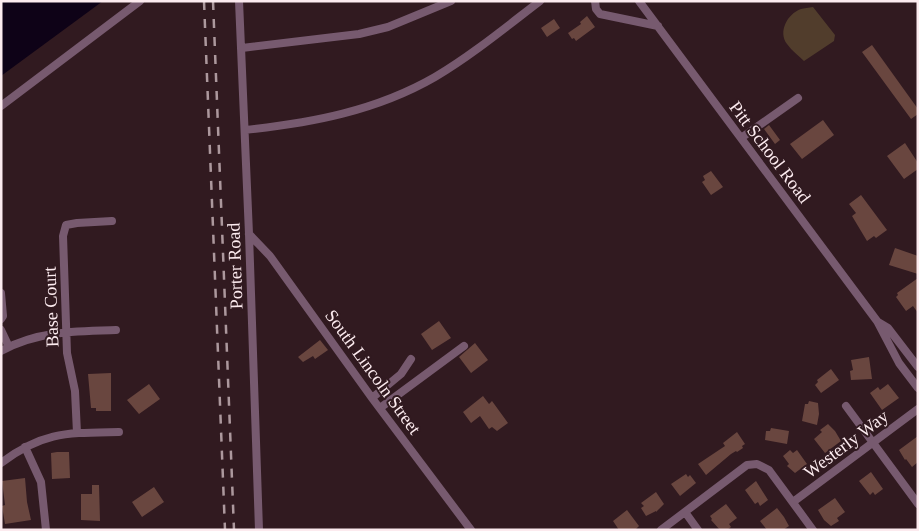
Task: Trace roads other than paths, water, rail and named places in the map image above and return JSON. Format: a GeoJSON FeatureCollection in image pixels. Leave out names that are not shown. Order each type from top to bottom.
{"type":"FeatureCollection","features":[{"type":"Feature","properties":{"kind":"street"},"geometry":{"type":"LineString","coordinates":[[1,106],[140,1]]}},
{"type":"Feature","properties":{"kind":"street","name":"Porter Road"},"geometry":{"type":"LineString","coordinates":[[239,1],[250,234],[259,530]]}},
{"type":"Feature","properties":{"kind":"street"},"geometry":{"type":"LineString","coordinates":[[242,48],[359,34],[388,27],[451,1]]}},
{"type":"Feature","properties":{"kind":"street"},"geometry":{"type":"LineString","coordinates":[[245,130],[276,127],[326,118],[378,104],[441,73],[540,1]]}},
{"type":"Feature","properties":{"kind":"street"},"geometry":{"type":"LineString","coordinates":[[596,1],[596,9],[600,14],[658,26]]}},
{"type":"Feature","properties":{"kind":"street","name":"Pitt School Road"},"geometry":{"type":"LineString","coordinates":[[639,1],[877,321],[899,363],[918,388]]}},
{"type":"Feature","properties":{"kind":"street"},"geometry":{"type":"LineString","coordinates":[[741,138],[798,98]]}},
{"type":"Feature","properties":{"kind":"street","name":"Base Court"},"geometry":{"type":"LineString","coordinates":[[77,433],[75,391],[67,353],[63,236],[66,226],[77,223],[112,221]]}},
{"type":"Feature","properties":{"kind":"street","name":"South Lincoln Street"},"geometry":{"type":"LineString","coordinates":[[250,234],[270,256],[372,398],[471,530]]}},
{"type":"Feature","properties":{"kind":"street"},"geometry":{"type":"LineString","coordinates":[[1,293],[3,316],[1,319]]}},
{"type":"Feature","properties":{"kind":"street","name":"Pitt School Road"},"geometry":{"type":"LineString","coordinates":[[877,321],[888,328],[918,367]]}},
{"type":"Feature","properties":{"kind":"street"},"geometry":{"type":"LineString","coordinates":[[1,330],[9,346]]}},
{"type":"Feature","properties":{"kind":"street"},"geometry":{"type":"LineString","coordinates":[[1,351],[9,346],[45,335],[116,330]]}},
{"type":"Feature","properties":{"kind":"street"},"geometry":{"type":"LineString","coordinates":[[380,408],[464,346]]}},
{"type":"Feature","properties":{"kind":"street"},"geometry":{"type":"LineString","coordinates":[[372,398],[401,374],[411,359]]}},
{"type":"Feature","properties":{"kind":"street"},"geometry":{"type":"LineString","coordinates":[[846,406],[918,504]]}},
{"type":"Feature","properties":{"kind":"street","name":"Westerly Way"},"geometry":{"type":"LineString","coordinates":[[793,502],[918,409]]}},
{"type":"Feature","properties":{"kind":"street"},"geometry":{"type":"LineString","coordinates":[[1,463],[39,440],[64,434],[119,432]]}},
{"type":"Feature","properties":{"kind":"street"},"geometry":{"type":"LineString","coordinates":[[25,447],[41,482],[46,530]]}},
{"type":"Feature","properties":{"kind":"street"},"geometry":{"type":"LineString","coordinates":[[661,530],[747,465],[757,464],[769,470],[813,530]]}},
{"type":"Feature","properties":{"kind":"street"},"geometry":{"type":"LineString","coordinates":[[685,512],[698,530]]}},
{"type":"Feature","properties":{"kind":"railway"},"geometry":{"type":"LineString","coordinates":[[204,1],[225,530]]}},
{"type":"Feature","properties":{"kind":"railway"},"geometry":{"type":"LineString","coordinates":[[213,1],[234,530]]}}]}
